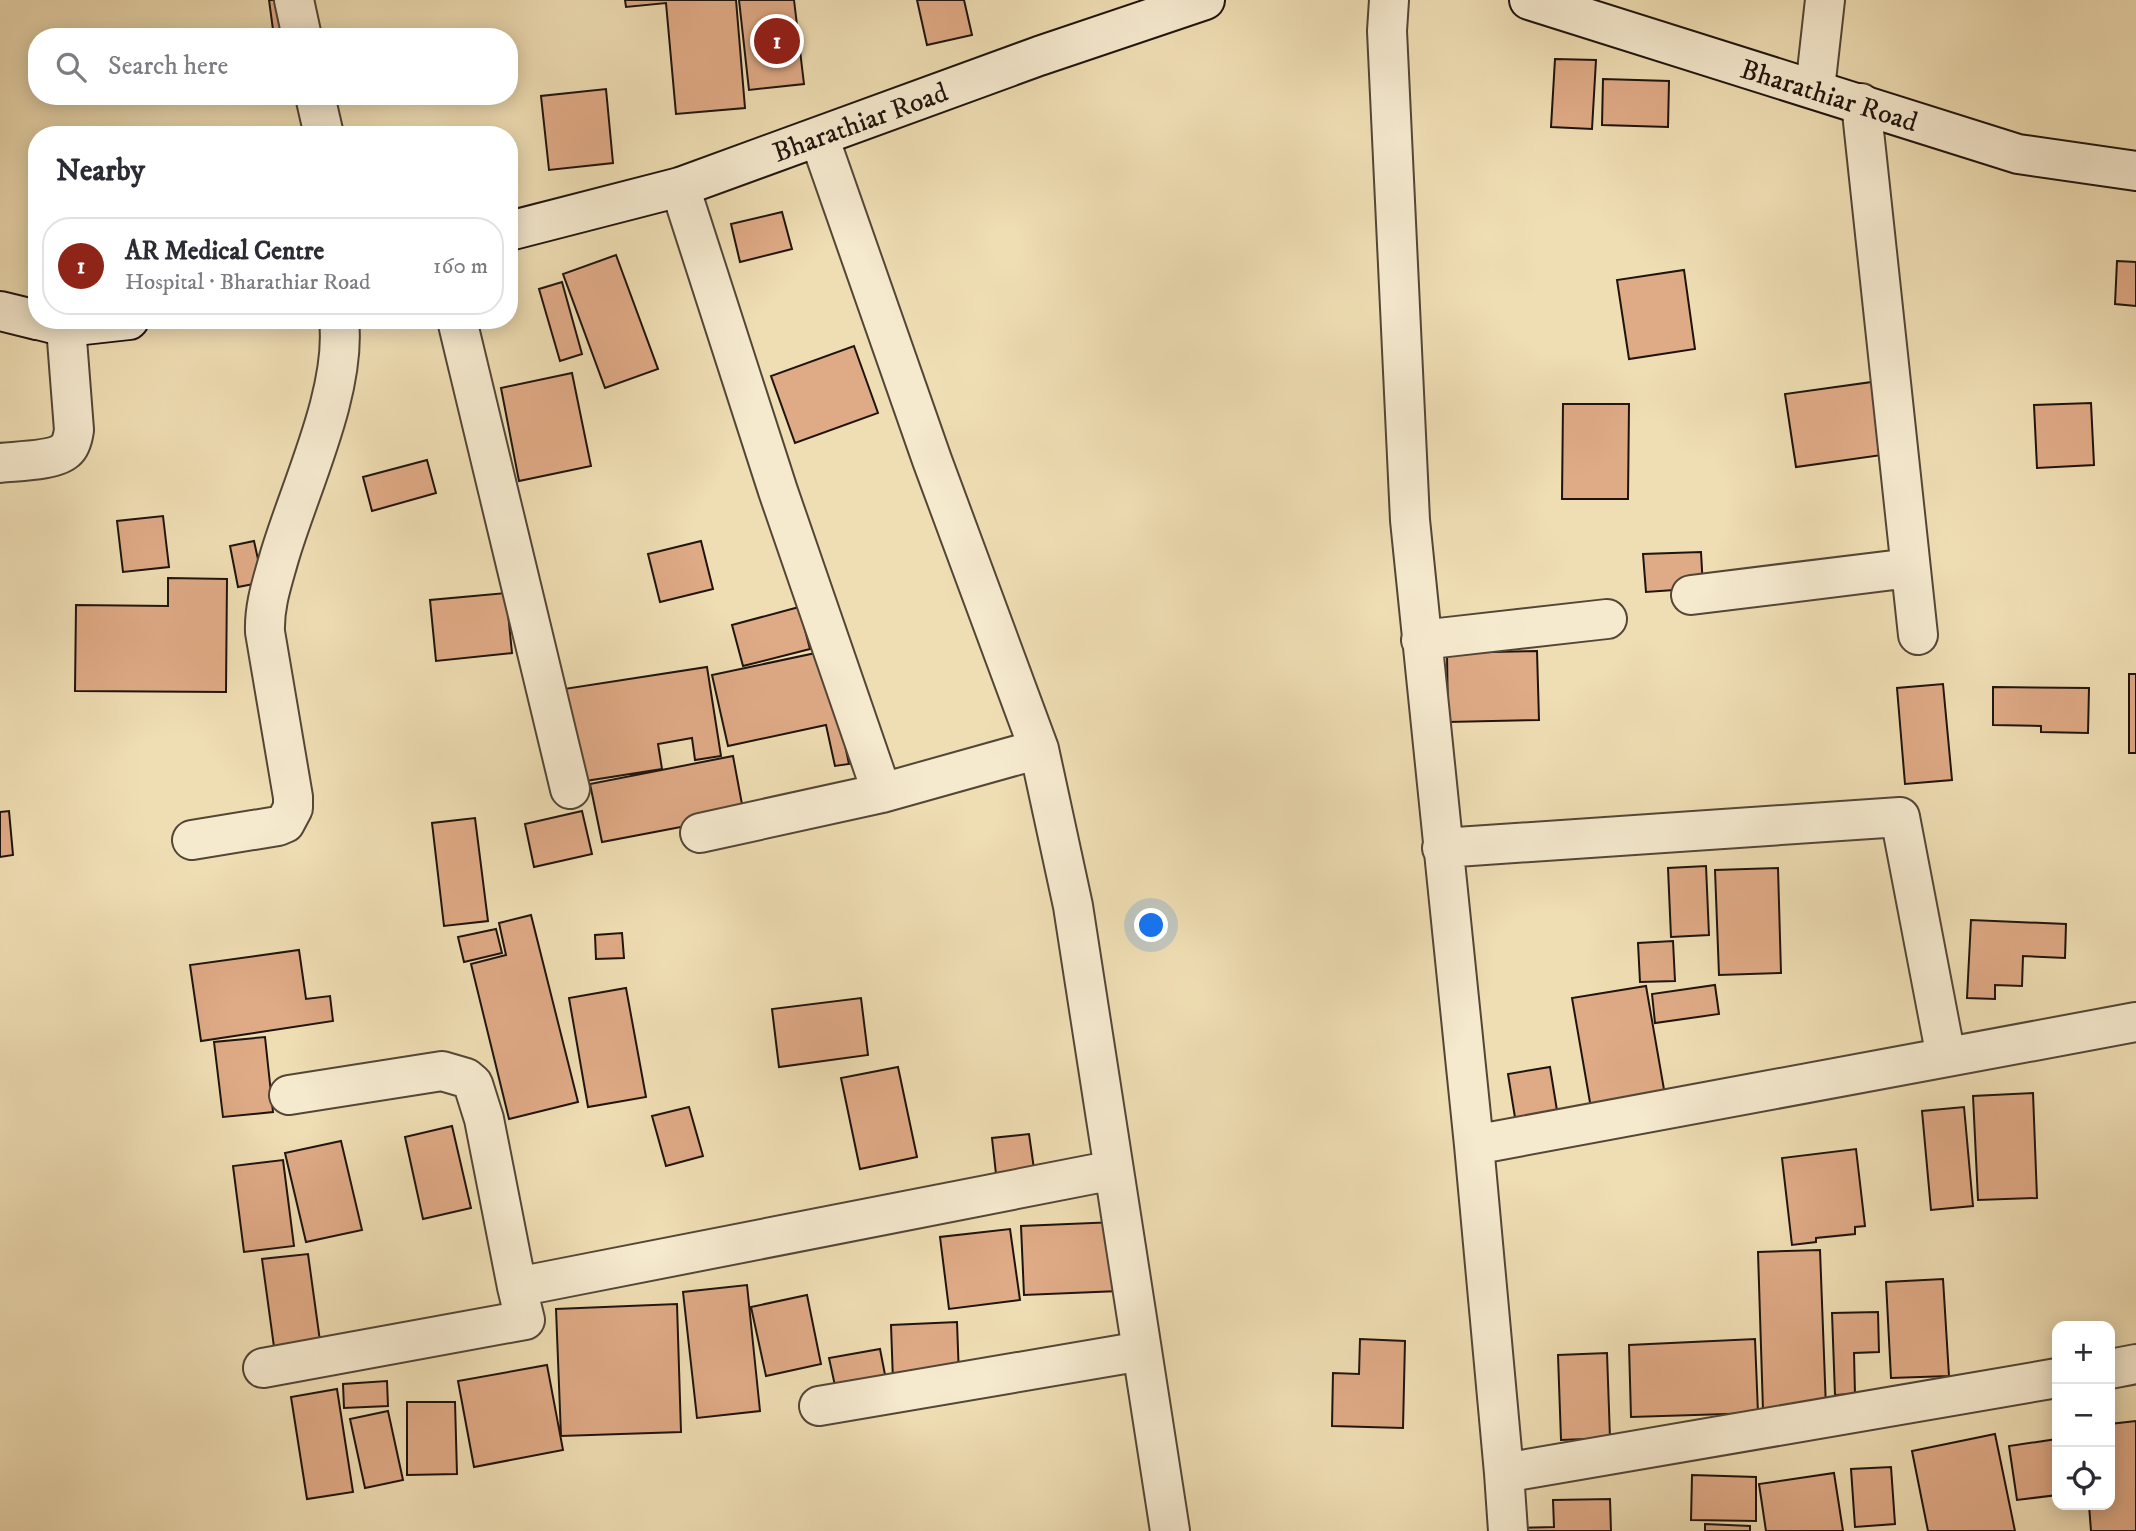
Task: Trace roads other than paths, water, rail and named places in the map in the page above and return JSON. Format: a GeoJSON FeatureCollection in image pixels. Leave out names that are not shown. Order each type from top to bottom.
{"type":"FeatureCollection","features":[{"type":"Feature","properties":{"kind":"street"},"geometry":{"type":"LineString","coordinates":[[294,0],[300,28]]}},
{"type":"Feature","properties":{"kind":"street","name":"Bharathiar Road"},"geometry":{"type":"LineString","coordinates":[[518,229],[680,187],[1039,56],[1205,0]]}},
{"type":"Feature","properties":{"kind":"street"},"geometry":{"type":"LineString","coordinates":[[1389,0],[1387,31],[1410,520],[1474,1145],[1508,1531]]}},
{"type":"Feature","properties":{"kind":"street","name":"Bharathiar Road"},"geometry":{"type":"LineString","coordinates":[[1529,0],[2018,154],[2136,171]]}},
{"type":"Feature","properties":{"kind":"street"},"geometry":{"type":"LineString","coordinates":[[1815,89],[1825,0]]}},
{"type":"Feature","properties":{"kind":"street"},"geometry":{"type":"LineString","coordinates":[[1861,103],[1917,635]]}},
{"type":"Feature","properties":{"kind":"street"},"geometry":{"type":"LineString","coordinates":[[317,105],[322,126]]}},
{"type":"Feature","properties":{"kind":"street"},"geometry":{"type":"LineString","coordinates":[[819,137],[932,460],[1039,748],[1073,906],[1170,1531]]}},
{"type":"Feature","properties":{"kind":"street"},"geometry":{"type":"LineString","coordinates":[[680,187],[778,491],[881,793]]}},
{"type":"Feature","properties":{"kind":"street"},"geometry":{"type":"LineString","coordinates":[[0,311],[28,318]]}},
{"type":"Feature","properties":{"kind":"street"},"geometry":{"type":"LineString","coordinates":[[0,463],[52,457],[63,453],[70,446],[74,430],[49,329]]}},
{"type":"Feature","properties":{"kind":"street"},"geometry":{"type":"LineString","coordinates":[[191,840],[278,826],[285,823],[293,807],[264,614],[326,414],[340,352],[339,329]]}},
{"type":"Feature","properties":{"kind":"street"},"geometry":{"type":"LineString","coordinates":[[459,329],[570,789]]}},
{"type":"Feature","properties":{"kind":"street"},"geometry":{"type":"LineString","coordinates":[[1691,595],[1910,568]]}},
{"type":"Feature","properties":{"kind":"street"},"geometry":{"type":"LineString","coordinates":[[1421,640],[1606,619]]}},
{"type":"Feature","properties":{"kind":"street"},"geometry":{"type":"LineString","coordinates":[[700,833],[881,793],[1039,748]]}},
{"type":"Feature","properties":{"kind":"street"},"geometry":{"type":"LineString","coordinates":[[1442,848],[1900,817],[1946,1057]]}},
{"type":"Feature","properties":{"kind":"street"},"geometry":{"type":"LineString","coordinates":[[1474,1145],[2136,1022]]}},
{"type":"Feature","properties":{"kind":"street"},"geometry":{"type":"LineString","coordinates":[[263,1368],[524,1320],[484,1119],[473,1084],[466,1078],[442,1070],[289,1095]]}},
{"type":"Feature","properties":{"kind":"street"},"geometry":{"type":"LineString","coordinates":[[517,1287],[1114,1170]]}},
{"type":"Feature","properties":{"kind":"street"},"geometry":{"type":"LineString","coordinates":[[819,1406],[1142,1351]]}},
{"type":"Feature","properties":{"kind":"street"},"geometry":{"type":"LineString","coordinates":[[2115,1367],[2136,1364]]}},
{"type":"Feature","properties":{"kind":"street"},"geometry":{"type":"LineString","coordinates":[[1504,1473],[2052,1379]]}},
{"type":"Feature","properties":{"kind":"place","name":"AR Medical Centre"},"geometry":{"type":"Point","coordinates":[777,41]}}]}
